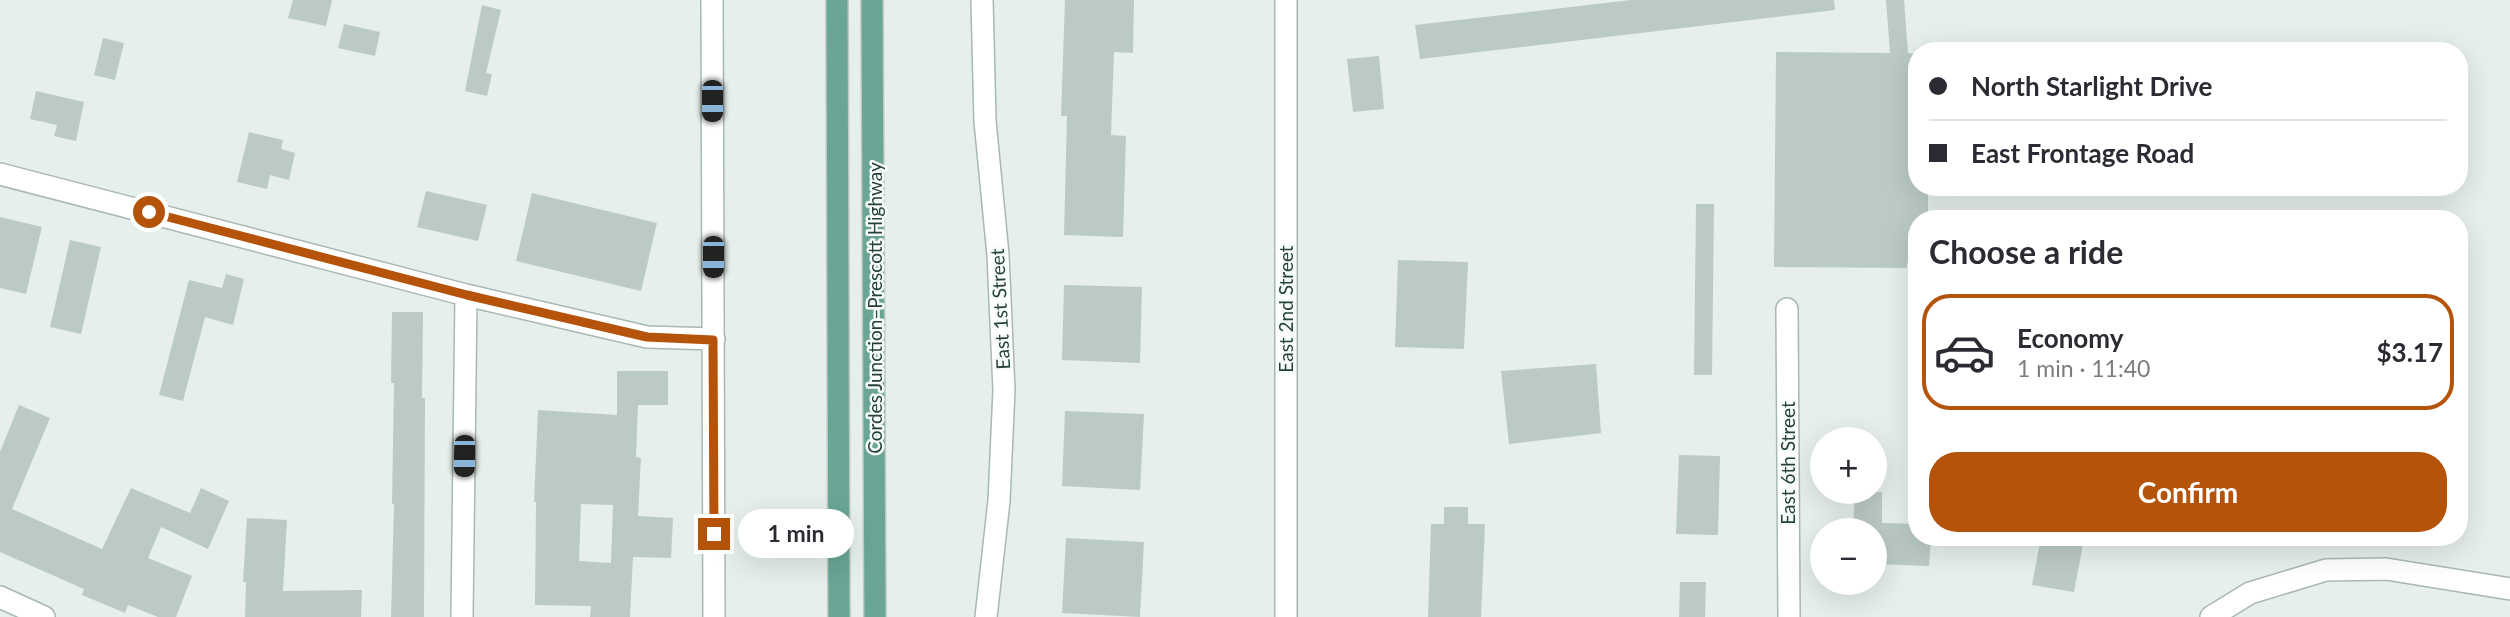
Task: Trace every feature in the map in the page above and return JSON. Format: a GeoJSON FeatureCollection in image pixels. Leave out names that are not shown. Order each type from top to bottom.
{"type":"FeatureCollection","features":[{"type":"Feature","properties":{"kind":"main road","name":"Cordes Junction–Prescott Highway"},"geometry":{"type":"LineString","coordinates":[[837,0],[839,617]]}},
{"type":"Feature","properties":{"kind":"main road","name":"Cordes Junction–Prescott Highway"},"geometry":{"type":"LineString","coordinates":[[872,0],[875,617]]}},
{"type":"Feature","properties":{"kind":"street"},"geometry":{"type":"LineString","coordinates":[[712,0],[714,617]]}},
{"type":"Feature","properties":{"kind":"street","name":"East 1st Street"},"geometry":{"type":"LineString","coordinates":[[982,0],[985,121],[998,256],[1004,390],[999,501],[986,617]]}},
{"type":"Feature","properties":{"kind":"street","name":"East 2nd Street"},"geometry":{"type":"LineString","coordinates":[[1286,0],[1286,617]]}},
{"type":"Feature","properties":{"kind":"street"},"geometry":{"type":"LineString","coordinates":[[0,174],[467,295],[647,337],[713,340]]}},
{"type":"Feature","properties":{"kind":"street"},"geometry":{"type":"LineString","coordinates":[[462,617],[467,295]]}},
{"type":"Feature","properties":{"kind":"street","name":"East 6th Street"},"geometry":{"type":"LineString","coordinates":[[1787,309],[1789,617]]}},
{"type":"Feature","properties":{"kind":"street"},"geometry":{"type":"LineString","coordinates":[[2211,617],[2250,593],[2326,570],[2386,569],[2510,589]]}},
{"type":"Feature","properties":{"kind":"street"},"geometry":{"type":"LineString","coordinates":[[0,597],[44,617]]}},
{"type":"Feature","properties":{"kind":"building"},"geometry":{"type":"Polygon","coordinates":[[[293,0],[332,0],[326,26],[288,18],[293,0]]]}},
{"type":"Feature","properties":{"kind":"building"},"geometry":{"type":"Polygon","coordinates":[[[1065,0],[1134,0],[1133,53],[1114,52],[1111,135],[1126,136],[1123,237],[1064,235],[1067,116],[1061,116],[1065,0]]]}},
{"type":"Feature","properties":{"kind":"building"},"geometry":{"type":"Polygon","coordinates":[[[1631,0],[1834,0],[1835,10],[1420,59],[1415,25],[1631,0]]]}},
{"type":"Feature","properties":{"kind":"building"},"geometry":{"type":"Polygon","coordinates":[[[1886,0],[1904,0],[1908,53],[1908,196],[1928,196],[1928,210],[1908,210],[1907,268],[1774,267],[1776,52],[1890,53],[1886,0]]]}},
{"type":"Feature","properties":{"kind":"building"},"geometry":{"type":"Polygon","coordinates":[[[482,5],[501,10],[486,73],[492,74],[487,96],[465,91],[482,5]]]}},
{"type":"Feature","properties":{"kind":"building"},"geometry":{"type":"Polygon","coordinates":[[[344,24],[380,32],[375,56],[338,48],[344,24]]]}},
{"type":"Feature","properties":{"kind":"building"},"geometry":{"type":"Polygon","coordinates":[[[103,38],[124,43],[115,80],[94,75],[103,38]]]}},
{"type":"Feature","properties":{"kind":"building"},"geometry":{"type":"Polygon","coordinates":[[[1379,56],[1384,109],[1353,112],[1347,59],[1379,56]]]}},
{"type":"Feature","properties":{"kind":"building"},"geometry":{"type":"Polygon","coordinates":[[[36,91],[84,102],[76,141],[54,136],[57,125],[30,119],[36,91]]]}},
{"type":"Feature","properties":{"kind":"building"},"geometry":{"type":"Polygon","coordinates":[[[249,132],[283,140],[281,149],[295,153],[289,180],[270,175],[267,189],[237,182],[249,132]]]}},
{"type":"Feature","properties":{"kind":"building"},"geometry":{"type":"Polygon","coordinates":[[[426,191],[487,205],[478,241],[417,227],[426,191]]]}},
{"type":"Feature","properties":{"kind":"building"},"geometry":{"type":"Polygon","coordinates":[[[532,193],[657,223],[641,291],[516,261],[532,193]]]}},
{"type":"Feature","properties":{"kind":"building"},"geometry":{"type":"Polygon","coordinates":[[[1696,204],[1714,204],[1712,375],[1694,375],[1696,204]]]}},
{"type":"Feature","properties":{"kind":"building"},"geometry":{"type":"Polygon","coordinates":[[[0,217],[42,227],[26,294],[0,288],[0,217]]]}},
{"type":"Feature","properties":{"kind":"building"},"geometry":{"type":"Polygon","coordinates":[[[70,240],[101,247],[81,334],[50,327],[70,240]]]}},
{"type":"Feature","properties":{"kind":"building"},"geometry":{"type":"Polygon","coordinates":[[[1398,260],[1468,262],[1464,349],[1395,347],[1398,260]]]}},
{"type":"Feature","properties":{"kind":"building"},"geometry":{"type":"Polygon","coordinates":[[[226,274],[244,279],[233,325],[205,317],[183,401],[159,395],[189,280],[222,288],[226,274]]]}},
{"type":"Feature","properties":{"kind":"building"},"geometry":{"type":"Polygon","coordinates":[[[1064,285],[1142,287],[1140,363],[1062,360],[1064,285]]]}},
{"type":"Feature","properties":{"kind":"building"},"geometry":{"type":"Polygon","coordinates":[[[392,312],[423,312],[424,617],[391,617],[394,504],[392,312]]]}},
{"type":"Feature","properties":{"kind":"building"},"geometry":{"type":"Polygon","coordinates":[[[1596,364],[1601,433],[1509,444],[1501,371],[1596,364]]]}},
{"type":"Feature","properties":{"kind":"building"},"geometry":{"type":"Polygon","coordinates":[[[617,371],[668,371],[668,405],[638,405],[636,457],[641,458],[638,516],[673,518],[671,558],[633,557],[630,617],[590,617],[591,606],[535,605],[534,502],[538,410],[617,415],[617,371]],[[581,504],[579,561],[611,563],[613,505],[581,504]]]}},
{"type":"Feature","properties":{"kind":"building"},"geometry":{"type":"Polygon","coordinates":[[[19,405],[50,418],[12,509],[102,549],[131,488],[190,513],[201,488],[229,501],[208,549],[161,527],[148,558],[192,576],[176,617],[158,617],[128,605],[125,613],[82,595],[84,589],[0,552],[0,452],[19,405]]]}},
{"type":"Feature","properties":{"kind":"building"},"geometry":{"type":"Polygon","coordinates":[[[1065,411],[1144,414],[1140,490],[1062,486],[1065,411]]]}},
{"type":"Feature","properties":{"kind":"building"},"geometry":{"type":"Polygon","coordinates":[[[1679,455],[1720,456],[1718,535],[1676,534],[1679,455]]]}},
{"type":"Feature","properties":{"kind":"building"},"geometry":{"type":"Polygon","coordinates":[[[1854,504],[1882,504],[1882,518],[1854,518],[1854,504]]]}},
{"type":"Feature","properties":{"kind":"building"},"geometry":{"type":"Polygon","coordinates":[[[1444,507],[1468,507],[1468,524],[1485,524],[1481,617],[1428,617],[1431,524],[1444,524],[1444,507]]]}},
{"type":"Feature","properties":{"kind":"building"},"geometry":{"type":"Polygon","coordinates":[[[247,518],[287,520],[283,591],[362,590],[361,617],[245,617],[246,582],[243,582],[247,518]]]}},
{"type":"Feature","properties":{"kind":"building"},"geometry":{"type":"Polygon","coordinates":[[[1887,523],[1908,524],[1908,546],[1930,546],[1929,566],[1887,564],[1887,523]]]}},
{"type":"Feature","properties":{"kind":"building"},"geometry":{"type":"Polygon","coordinates":[[[1066,538],[1144,542],[1140,617],[1062,613],[1066,538]]]}},
{"type":"Feature","properties":{"kind":"building"},"geometry":{"type":"Polygon","coordinates":[[[2039,546],[2083,546],[2074,592],[2032,585],[2039,546]]]}},
{"type":"Feature","properties":{"kind":"building"},"geometry":{"type":"Polygon","coordinates":[[[1680,582],[1706,582],[1705,617],[1679,617],[1680,582]]]}},
{"type":"Feature","properties":{"kind":"route"},"geometry":{"type":"LineString","coordinates":[[149,212],[467,295],[647,337],[713,340],[714,534]]}}]}
